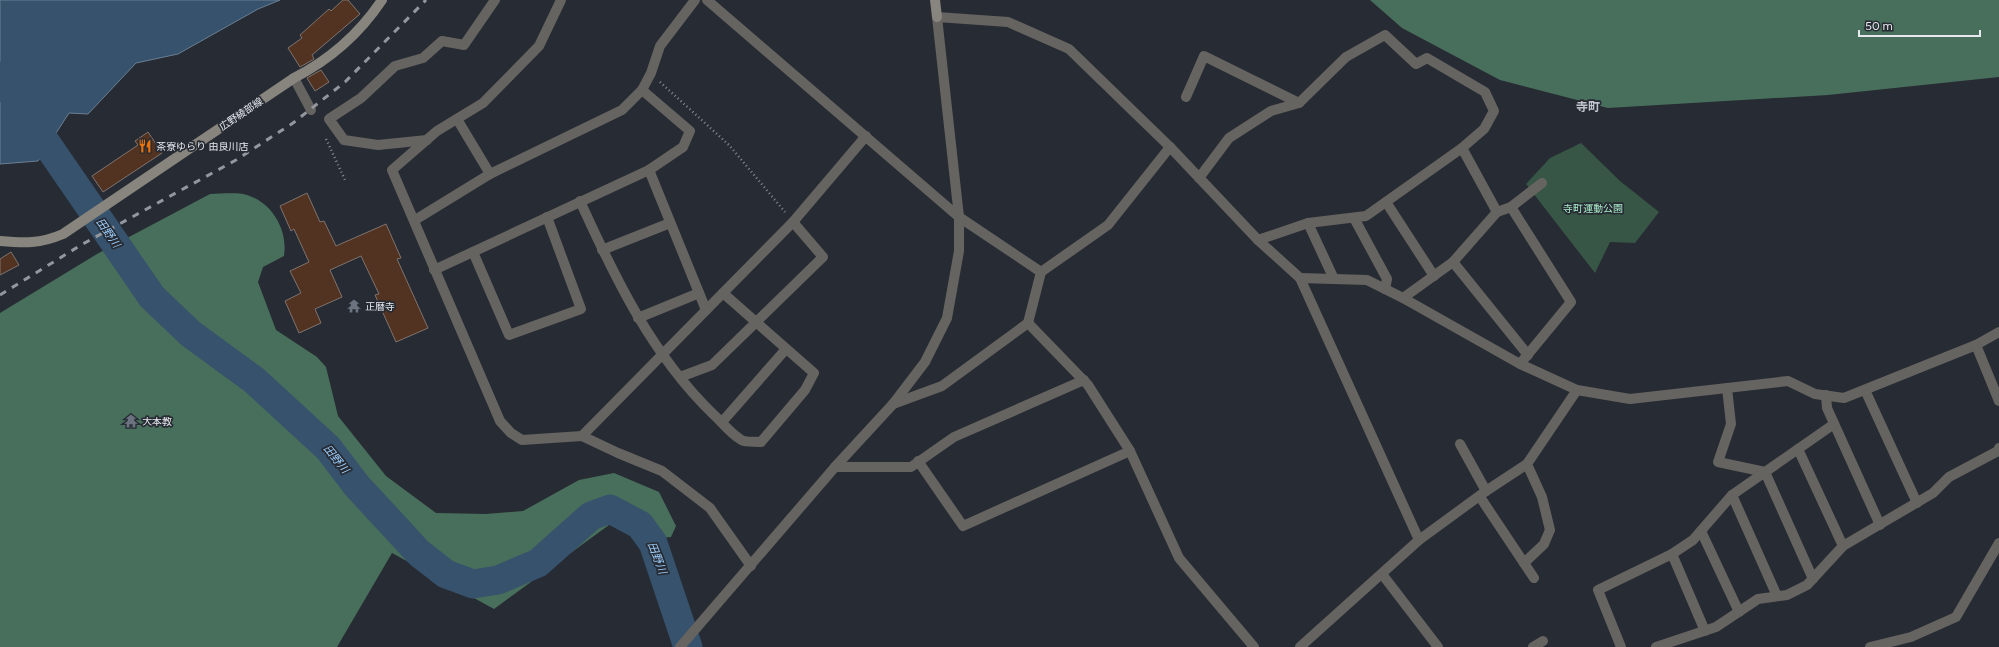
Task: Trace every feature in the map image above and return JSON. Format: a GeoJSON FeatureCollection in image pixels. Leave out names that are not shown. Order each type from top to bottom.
{"type":"FeatureCollection","features":[{"type":"Feature","properties":{"kind":"main road","name":"広野綾部線"},"geometry":{"type":"LineString","coordinates":[[0,241],[32,243],[48,241],[63,234],[294,78],[315,67],[352,37],[382,0]]}},
{"type":"Feature","properties":{"kind":"main road"},"geometry":{"type":"LineString","coordinates":[[934,0],[937,18]]}},
{"type":"Feature","properties":{"kind":"street"},"geometry":{"type":"LineString","coordinates":[[427,140],[378,145],[344,140],[330,119],[361,98],[395,66],[423,58],[442,42],[464,45],[495,0]]}},
{"type":"Feature","properties":{"kind":"street"},"geometry":{"type":"LineString","coordinates":[[561,0],[539,46],[483,103],[427,140],[392,170],[415,220],[434,270],[500,421],[511,433],[522,440],[582,436],[662,471],[710,508],[751,566]]}},
{"type":"Feature","properties":{"kind":"street"},"geometry":{"type":"LineString","coordinates":[[415,220],[490,174],[622,110],[642,90],[651,73],[660,46],[695,0]]}},
{"type":"Feature","properties":{"kind":"street"},"geometry":{"type":"LineString","coordinates":[[707,0],[959,217],[1041,272]]}},
{"type":"Feature","properties":{"kind":"street"},"geometry":{"type":"LineString","coordinates":[[680,647],[835,467],[893,404],[925,362],[947,318],[959,251],[959,217],[937,18],[1008,22],[1069,49],[1170,147],[1258,240],[1300,278],[1419,540]]}},
{"type":"Feature","properties":{"kind":"street"},"geometry":{"type":"LineString","coordinates":[[1199,178],[1229,138],[1271,111],[1299,103],[1346,57],[1385,35],[1416,64],[1427,58],[1485,92],[1494,110],[1484,129],[1462,148],[1366,216],[1308,223],[1258,240]]}},
{"type":"Feature","properties":{"kind":"street"},"geometry":{"type":"LineString","coordinates":[[1186,97],[1204,56],[1299,103]]}},
{"type":"Feature","properties":{"kind":"street"},"geometry":{"type":"LineString","coordinates":[[294,78],[312,110]]}},
{"type":"Feature","properties":{"kind":"street"},"geometry":{"type":"LineString","coordinates":[[434,270],[649,170],[683,147],[690,131],[642,90]]}},
{"type":"Feature","properties":{"kind":"street"},"geometry":{"type":"LineString","coordinates":[[457,119],[490,174]]}},
{"type":"Feature","properties":{"kind":"street"},"geometry":{"type":"LineString","coordinates":[[582,436],[793,222],[866,136]]}},
{"type":"Feature","properties":{"kind":"street"},"geometry":{"type":"LineString","coordinates":[[893,404],[942,386],[1028,323],[1041,272],[1108,225],[1170,147]]}},
{"type":"Feature","properties":{"kind":"street"},"geometry":{"type":"LineString","coordinates":[[1462,148],[1497,212]]}},
{"type":"Feature","properties":{"kind":"street"},"geometry":{"type":"LineString","coordinates":[[649,170],[706,310]]}},
{"type":"Feature","properties":{"kind":"street"},"geometry":{"type":"LineString","coordinates":[[1403,298],[1453,262],[1497,212],[1511,207],[1542,183]]}},
{"type":"Feature","properties":{"kind":"street"},"geometry":{"type":"LineString","coordinates":[[580,202],[602,250],[638,318],[680,377],[693,394],[741,440],[760,442],[805,390],[814,374],[723,293]]}},
{"type":"Feature","properties":{"kind":"street"},"geometry":{"type":"LineString","coordinates":[[1386,202],[1434,276]]}},
{"type":"Feature","properties":{"kind":"street"},"geometry":{"type":"LineString","coordinates":[[1511,207],[1571,302],[1520,364]]}},
{"type":"Feature","properties":{"kind":"street"},"geometry":{"type":"LineString","coordinates":[[473,252],[509,335],[581,309],[547,217]]}},
{"type":"Feature","properties":{"kind":"street"},"geometry":{"type":"LineString","coordinates":[[1354,218],[1387,279],[1385,289]]}},
{"type":"Feature","properties":{"kind":"street"},"geometry":{"type":"LineString","coordinates":[[680,377],[712,365],[823,257],[793,222]]}},
{"type":"Feature","properties":{"kind":"street"},"geometry":{"type":"LineString","coordinates":[[602,250],[670,223]]}},
{"type":"Feature","properties":{"kind":"street"},"geometry":{"type":"LineString","coordinates":[[1308,223],[1334,279]]}},
{"type":"Feature","properties":{"kind":"street"},"geometry":{"type":"LineString","coordinates":[[1453,262],[1528,355]]}},
{"type":"Feature","properties":{"kind":"street"},"geometry":{"type":"LineString","coordinates":[[1300,278],[1367,280],[1403,298],[1520,364],[1577,390],[1630,399],[1682,395],[1788,381],[1815,394],[1844,398],[1976,345],[1999,332]]}},
{"type":"Feature","properties":{"kind":"street"},"geometry":{"type":"LineString","coordinates":[[638,318],[699,293]]}},
{"type":"Feature","properties":{"kind":"street"},"geometry":{"type":"LineString","coordinates":[[1028,323],[1084,380],[1130,451],[1179,558],[1254,647]]}},
{"type":"Feature","properties":{"kind":"street"},"geometry":{"type":"LineString","coordinates":[[1976,345],[1999,401]]}},
{"type":"Feature","properties":{"kind":"street"},"geometry":{"type":"LineString","coordinates":[[722,422],[786,349]]}},
{"type":"Feature","properties":{"kind":"street"},"geometry":{"type":"LineString","coordinates":[[835,467],[911,467],[954,437],[1084,380]]}},
{"type":"Feature","properties":{"kind":"street"},"geometry":{"type":"LineString","coordinates":[[1727,388],[1731,424],[1718,462],[1765,472]]}},
{"type":"Feature","properties":{"kind":"street"},"geometry":{"type":"LineString","coordinates":[[1300,647],[1419,540],[1527,464],[1577,390]]}},
{"type":"Feature","properties":{"kind":"street"},"geometry":{"type":"LineString","coordinates":[[1865,390],[1917,503]]}},
{"type":"Feature","properties":{"kind":"street"},"geometry":{"type":"LineString","coordinates":[[1826,395],[1827,408],[1880,524]]}},
{"type":"Feature","properties":{"kind":"street"},"geometry":{"type":"LineString","coordinates":[[1621,647],[1598,590],[1672,554],[1694,540],[1732,495],[1834,424]]}},
{"type":"Feature","properties":{"kind":"street"},"geometry":{"type":"LineString","coordinates":[[1460,444],[1483,494],[1534,578]]}},
{"type":"Feature","properties":{"kind":"street"},"geometry":{"type":"LineString","coordinates":[[1656,647],[1716,627],[1758,599],[1787,595],[1807,585],[1843,546],[1934,493],[1949,477],[1998,451],[1999,448]]}},
{"type":"Feature","properties":{"kind":"street"},"geometry":{"type":"LineString","coordinates":[[1798,449],[1843,546]]}},
{"type":"Feature","properties":{"kind":"street"},"geometry":{"type":"LineString","coordinates":[[918,461],[963,526],[1130,451]]}},
{"type":"Feature","properties":{"kind":"street"},"geometry":{"type":"LineString","coordinates":[[1524,563],[1544,544],[1550,530],[1542,497],[1527,464]]}},
{"type":"Feature","properties":{"kind":"street"},"geometry":{"type":"LineString","coordinates":[[1765,472],[1813,579]]}},
{"type":"Feature","properties":{"kind":"street"},"geometry":{"type":"LineString","coordinates":[[1732,495],[1777,596]]}},
{"type":"Feature","properties":{"kind":"street"},"geometry":{"type":"LineString","coordinates":[[1702,531],[1739,612]]}},
{"type":"Feature","properties":{"kind":"street"},"geometry":{"type":"LineString","coordinates":[[1870,647],[1911,637],[1956,617],[1999,543]]}},
{"type":"Feature","properties":{"kind":"street"},"geometry":{"type":"LineString","coordinates":[[1672,554],[1706,630]]}},
{"type":"Feature","properties":{"kind":"street"},"geometry":{"type":"LineString","coordinates":[[1382,574],[1438,647]]}},
{"type":"Feature","properties":{"kind":"street"},"geometry":{"type":"LineString","coordinates":[[1533,647],[1543,641]]}},
{"type":"Feature","properties":{"kind":"path"},"geometry":{"type":"LineString","coordinates":[[651,73],[729,145],[793,222]]}},
{"type":"Feature","properties":{"kind":"path"},"geometry":{"type":"LineString","coordinates":[[325,138],[345,180]]}},
{"type":"Feature","properties":{"kind":"green space"},"geometry":{"type":"Polygon","coordinates":[[[1370,0],[1999,0],[1999,77],[1828,95],[1608,108],[1500,80],[1402,28],[1370,0]]]}},
{"type":"Feature","properties":{"kind":"green space","name":"寺町運動公園"},"geometry":{"type":"Polygon","coordinates":[[[1581,143],[1620,181],[1659,212],[1635,243],[1610,242],[1595,273],[1526,184],[1550,158],[1581,143]]]}},
{"type":"Feature","properties":{"kind":"green space","name":"大本教"},"geometry":{"type":"Polygon","coordinates":[[[233,193],[247,195],[264,204],[277,219],[284,237],[284,256],[263,267],[258,282],[276,330],[317,357],[326,367],[338,416],[386,476],[436,513],[486,514],[523,511],[579,480],[614,473],[659,492],[676,526],[671,537],[659,538],[635,511],[609,525],[494,609],[392,553],[337,647],[0,647],[0,313],[97,254],[210,194],[233,193]]]}},
{"type":"Feature","properties":{"kind":"water"},"geometry":{"type":"Polygon","coordinates":[[[0,0],[280,0],[258,9],[178,54],[136,63],[88,114],[69,113],[38,161],[0,164],[0,0]]]}},
{"type":"Feature","properties":{"kind":"building"},"geometry":{"type":"Polygon","coordinates":[[[343,0],[348,0],[360,14],[312,55],[314,59],[300,67],[288,48],[302,38],[300,35],[329,9],[331,11],[343,0]]]}},
{"type":"Feature","properties":{"kind":"building"},"geometry":{"type":"Polygon","coordinates":[[[321,70],[329,82],[315,91],[307,78],[321,70]]]}},
{"type":"Feature","properties":{"kind":"building"},"geometry":{"type":"Polygon","coordinates":[[[148,132],[162,153],[103,192],[92,176],[138,145],[135,141],[148,132]]]}},
{"type":"Feature","properties":{"kind":"building"},"geometry":{"type":"Polygon","coordinates":[[[307,193],[320,222],[324,221],[336,246],[386,224],[401,258],[397,259],[428,328],[396,342],[375,295],[379,294],[361,256],[330,270],[342,297],[315,309],[321,323],[299,333],[285,301],[301,293],[290,271],[309,262],[294,229],[291,231],[280,206],[307,193]]]}},
{"type":"Feature","properties":{"kind":"building"},"geometry":{"type":"Polygon","coordinates":[[[11,252],[19,265],[0,275],[0,259],[11,252]]]}},
{"type":"Feature","properties":{"kind":"waterway","name":"田野川"},"geometry":{"type":"LineString","coordinates":[[0,76],[152,297],[191,334],[254,380],[328,448],[357,486],[419,553],[446,574],[473,584],[498,580],[538,563],[591,516],[610,509],[640,525],[653,543],[688,647]]}},
{"type":"Feature","properties":{"kind":"railway"},"geometry":{"type":"LineString","coordinates":[[0,295],[81,245],[236,160],[293,123],[345,82],[426,0]]}},
{"type":"Feature","properties":{"kind":"place","name":"茶寮ゆらり 由良川店"},"geometry":{"type":"Point","coordinates":[145,146]}},
{"type":"Feature","properties":{"kind":"place","name":"正暦寺"},"geometry":{"type":"Point","coordinates":[354,306]}},
{"type":"Feature","properties":{"kind":"place","name":"大本教"},"geometry":{"type":"Point","coordinates":[131,421]}},
{"type":"Feature","properties":{"kind":"district","name":"寺町"},"geometry":{"type":"Point","coordinates":[1588,107]}}]}
